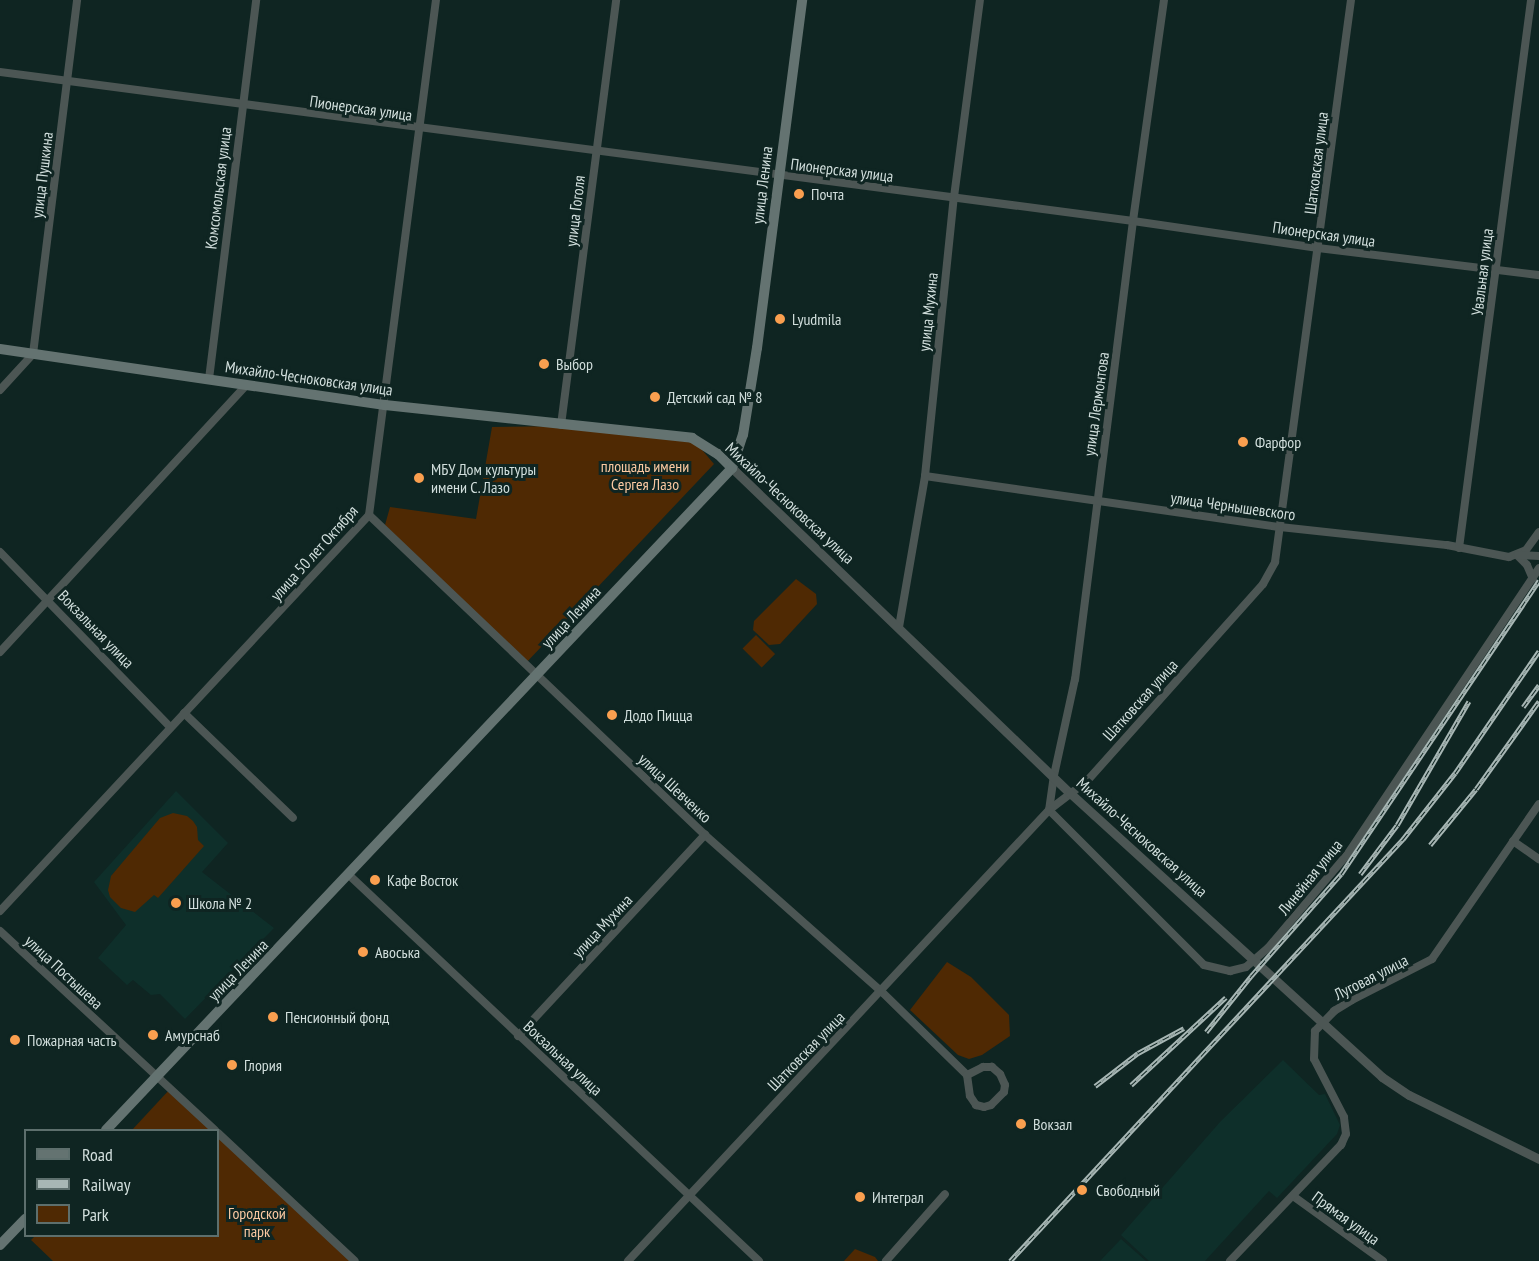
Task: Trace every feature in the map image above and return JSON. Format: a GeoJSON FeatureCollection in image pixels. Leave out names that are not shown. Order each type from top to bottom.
{"type":"FeatureCollection","features":[{"type":"Feature","properties":{"kind":"main road","name":"улица Ленина"},"geometry":{"type":"LineString","coordinates":[[108,1129],[732,468],[743,435],[757,348],[802,0]]}},
{"type":"Feature","properties":{"kind":"main road","name":"Михайло-Чесноковская улица"},"geometry":{"type":"LineString","coordinates":[[0,349],[385,405],[692,438],[717,454],[732,468]]}},
{"type":"Feature","properties":{"kind":"main road"},"geometry":{"type":"LineString","coordinates":[[0,1245],[24,1220]]}},
{"type":"Feature","properties":{"kind":"street","name":"улица Пушкина"},"geometry":{"type":"LineString","coordinates":[[33,354],[77,0]]}},
{"type":"Feature","properties":{"kind":"street","name":"Комсомольская улица"},"geometry":{"type":"LineString","coordinates":[[209,379],[241,105],[256,0]]}},
{"type":"Feature","properties":{"kind":"street","name":"улица 50 лет Октября"},"geometry":{"type":"LineString","coordinates":[[0,910],[369,515],[436,0]]}},
{"type":"Feature","properties":{"kind":"street","name":"улица Гоголя"},"geometry":{"type":"LineString","coordinates":[[561,425],[616,0]]}},
{"type":"Feature","properties":{"kind":"street","name":"улица Мухина"},"geometry":{"type":"LineString","coordinates":[[898,627],[925,476],[954,197],[980,0]]}},
{"type":"Feature","properties":{"kind":"street","name":"улица Лермонтова"},"geometry":{"type":"LineString","coordinates":[[1049,810],[1054,775],[1075,679],[1096,500],[1164,0]]}},
{"type":"Feature","properties":{"kind":"street","name":"Шатковская улица"},"geometry":{"type":"LineString","coordinates":[[628,1261],[692,1196],[773,1105],[882,992],[1049,810],[1087,781],[1263,584],[1275,562],[1351,0]]}},
{"type":"Feature","properties":{"kind":"street","name":"Увальная улица"},"geometry":{"type":"LineString","coordinates":[[1459,548],[1531,0]]}},
{"type":"Feature","properties":{"kind":"street","name":"Пионерская улица"},"geometry":{"type":"LineString","coordinates":[[0,72],[420,129],[596,149],[778,176],[1133,220],[1318,248],[1539,275]]}},
{"type":"Feature","properties":{"kind":"street"},"geometry":{"type":"LineString","coordinates":[[0,390],[33,354]]}},
{"type":"Feature","properties":{"kind":"street"},"geometry":{"type":"LineString","coordinates":[[0,652],[246,385]]}},
{"type":"Feature","properties":{"kind":"street","name":"Михайло-Чесноковская улица"},"geometry":{"type":"LineString","coordinates":[[732,468],[1054,775],[1070,793],[1353,1050],[1409,1095],[1539,1159]]}},
{"type":"Feature","properties":{"kind":"street","name":"улица Чернышевского"},"geometry":{"type":"LineString","coordinates":[[925,476],[1280,527],[1447,545],[1509,557],[1539,556]]}},
{"type":"Feature","properties":{"kind":"street","name":"улица Шевченко"},"geometry":{"type":"LineString","coordinates":[[369,515],[705,835],[882,992],[967,1075],[967,1085],[976,1105],[984,1107],[991,1105],[1004,1092],[1005,1085],[1000,1074],[992,1067],[983,1067],[967,1075]]}},
{"type":"Feature","properties":{"kind":"street"},"geometry":{"type":"LineString","coordinates":[[1533,579],[1527,565],[1517,555],[1532,542],[1539,532]]}},
{"type":"Feature","properties":{"kind":"street","name":"Вокзальная улица"},"geometry":{"type":"LineString","coordinates":[[0,552],[170,727]]}},
{"type":"Feature","properties":{"kind":"street","name":"Линейная улица"},"geometry":{"type":"LineString","coordinates":[[1049,810],[1203,965],[1230,971],[1246,967],[1283,932],[1347,855],[1539,568]]}},
{"type":"Feature","properties":{"kind":"street"},"geometry":{"type":"LineString","coordinates":[[184,713],[293,818]]}},
{"type":"Feature","properties":{"kind":"street","name":"Луговая улица"},"geometry":{"type":"LineString","coordinates":[[1230,1261],[1341,1145],[1346,1134],[1344,1117],[1314,1059],[1315,1031],[1334,1011],[1432,959],[1539,804]]}},
{"type":"Feature","properties":{"kind":"street","name":"улица Мухина"},"geometry":{"type":"LineString","coordinates":[[518,1036],[705,835]]}},
{"type":"Feature","properties":{"kind":"street"},"geometry":{"type":"LineString","coordinates":[[1513,841],[1539,859]]}},
{"type":"Feature","properties":{"kind":"street","name":"Вокзальная улица"},"geometry":{"type":"LineString","coordinates":[[349,875],[759,1261]]}},
{"type":"Feature","properties":{"kind":"street","name":"улица Постышева"},"geometry":{"type":"LineString","coordinates":[[0,931],[213,1129]]}},
{"type":"Feature","properties":{"kind":"street","name":"улица Постышева"},"geometry":{"type":"LineString","coordinates":[[219,1135],[355,1261]]}},
{"type":"Feature","properties":{"kind":"street"},"geometry":{"type":"LineString","coordinates":[[886,1261],[945,1194]]}},
{"type":"Feature","properties":{"kind":"street","name":"Прямая улица"},"geometry":{"type":"LineString","coordinates":[[1293,1196],[1383,1261]]}},
{"type":"Feature","properties":{"kind":"shaded area","name":"Школа № 2"},"geometry":{"type":"Polygon","coordinates":[[[176,791],[228,843],[202,872],[274,928],[185,1019],[160,994],[151,995],[133,980],[127,985],[98,958],[126,925],[94,882],[176,791]]]}},
{"type":"Feature","properties":{"kind":"shaded area"},"geometry":{"type":"Polygon","coordinates":[[[1283,1060],[1319,1095],[1325,1094],[1340,1125],[1337,1134],[1277,1198],[1269,1191],[1205,1261],[1149,1261],[1121,1235],[1220,1122],[1283,1060]]]}},
{"type":"Feature","properties":{"kind":"shaded area"},"geometry":{"type":"Polygon","coordinates":[[[1121,1239],[1146,1261],[1100,1261],[1121,1239]]]}},
{"type":"Feature","properties":{"kind":"green space","name":"площадь имени Сергея Лазо"},"geometry":{"type":"Polygon","coordinates":[[[574,426],[692,438],[714,464],[525,664],[385,525],[390,507],[476,519],[492,427],[574,426]]]}},
{"type":"Feature","properties":{"kind":"green space"},"geometry":{"type":"Polygon","coordinates":[[[796,579],[816,594],[817,604],[780,644],[769,645],[753,630],[754,621],[796,579]]]}},
{"type":"Feature","properties":{"kind":"green space"},"geometry":{"type":"Polygon","coordinates":[[[756,635],[775,654],[762,668],[743,648],[756,635]]]}},
{"type":"Feature","properties":{"kind":"green space"},"geometry":{"type":"Polygon","coordinates":[[[173,813],[187,816],[193,821],[197,827],[198,840],[204,846],[158,898],[154,895],[135,912],[121,908],[110,897],[108,890],[111,876],[160,818],[173,813]]]}},
{"type":"Feature","properties":{"kind":"green space"},"geometry":{"type":"Polygon","coordinates":[[[947,962],[971,977],[1009,1015],[1010,1036],[982,1055],[969,1059],[958,1055],[910,1010],[947,962]]]}},
{"type":"Feature","properties":{"kind":"green space"},"geometry":{"type":"Polygon","coordinates":[[[170,1089],[214,1129],[133,1129],[170,1089]]]}},
{"type":"Feature","properties":{"kind":"green space","name":"Городской парк"},"geometry":{"type":"Polygon","coordinates":[[[219,1134],[355,1261],[53,1261],[31,1240],[34,1237],[219,1237],[219,1134]]]}},
{"type":"Feature","properties":{"kind":"green space"},"geometry":{"type":"Polygon","coordinates":[[[855,1249],[875,1257],[878,1261],[844,1261],[855,1249]]]}},
{"type":"Feature","properties":{"kind":"railway"},"geometry":{"type":"LineString","coordinates":[[1206,1032],[1251,976],[1341,874],[1539,581]]}},
{"type":"Feature","properties":{"kind":"railway"},"geometry":{"type":"LineString","coordinates":[[1010,1261],[1403,839],[1455,773],[1539,651]]}},
{"type":"Feature","properties":{"kind":"railway"},"geometry":{"type":"LineString","coordinates":[[1523,707],[1539,685]]}},
{"type":"Feature","properties":{"kind":"railway"},"geometry":{"type":"LineString","coordinates":[[1360,874],[1397,825],[1469,701]]}},
{"type":"Feature","properties":{"kind":"railway"},"geometry":{"type":"LineString","coordinates":[[1430,845],[1476,789],[1539,701]]}},
{"type":"Feature","properties":{"kind":"railway"},"geometry":{"type":"LineString","coordinates":[[1131,1085],[1226,997]]}},
{"type":"Feature","properties":{"kind":"railway"},"geometry":{"type":"LineString","coordinates":[[1095,1086],[1138,1053],[1184,1028]]}},
{"type":"Feature","properties":{"kind":"place","name":"Почта"},"geometry":{"type":"Point","coordinates":[799,194]}},
{"type":"Feature","properties":{"kind":"place","name":"Lyudmila"},"geometry":{"type":"Point","coordinates":[780,319]}},
{"type":"Feature","properties":{"kind":"place","name":"Выбор"},"geometry":{"type":"Point","coordinates":[544,364]}},
{"type":"Feature","properties":{"kind":"place","name":"Детский сад № 8"},"geometry":{"type":"Point","coordinates":[655,397]}},
{"type":"Feature","properties":{"kind":"place","name":"Фарфор"},"geometry":{"type":"Point","coordinates":[1243,442]}},
{"type":"Feature","properties":{"kind":"place","name":"МБУ Дом культуры имени С. Лазо"},"geometry":{"type":"Point","coordinates":[419,478]}},
{"type":"Feature","properties":{"kind":"place","name":"Додо Пицца"},"geometry":{"type":"Point","coordinates":[612,715]}},
{"type":"Feature","properties":{"kind":"place","name":"Кафе Восток"},"geometry":{"type":"Point","coordinates":[375,880]}},
{"type":"Feature","properties":{"kind":"place","name":"Школа № 2"},"geometry":{"type":"Point","coordinates":[176,903]}},
{"type":"Feature","properties":{"kind":"place","name":"Авоська"},"geometry":{"type":"Point","coordinates":[363,952]}},
{"type":"Feature","properties":{"kind":"place","name":"Пенсионный фонд"},"geometry":{"type":"Point","coordinates":[273,1017]}},
{"type":"Feature","properties":{"kind":"place","name":"Амурснаб"},"geometry":{"type":"Point","coordinates":[153,1035]}},
{"type":"Feature","properties":{"kind":"place","name":"Пожарная часть"},"geometry":{"type":"Point","coordinates":[15,1040]}},
{"type":"Feature","properties":{"kind":"place","name":"Глория"},"geometry":{"type":"Point","coordinates":[232,1065]}},
{"type":"Feature","properties":{"kind":"place","name":"Вокзал"},"geometry":{"type":"Point","coordinates":[1021,1124]}},
{"type":"Feature","properties":{"kind":"place","name":"Свободный"},"geometry":{"type":"Point","coordinates":[1082,1190]}},
{"type":"Feature","properties":{"kind":"place","name":"Интеграл"},"geometry":{"type":"Point","coordinates":[860,1197]}}]}
